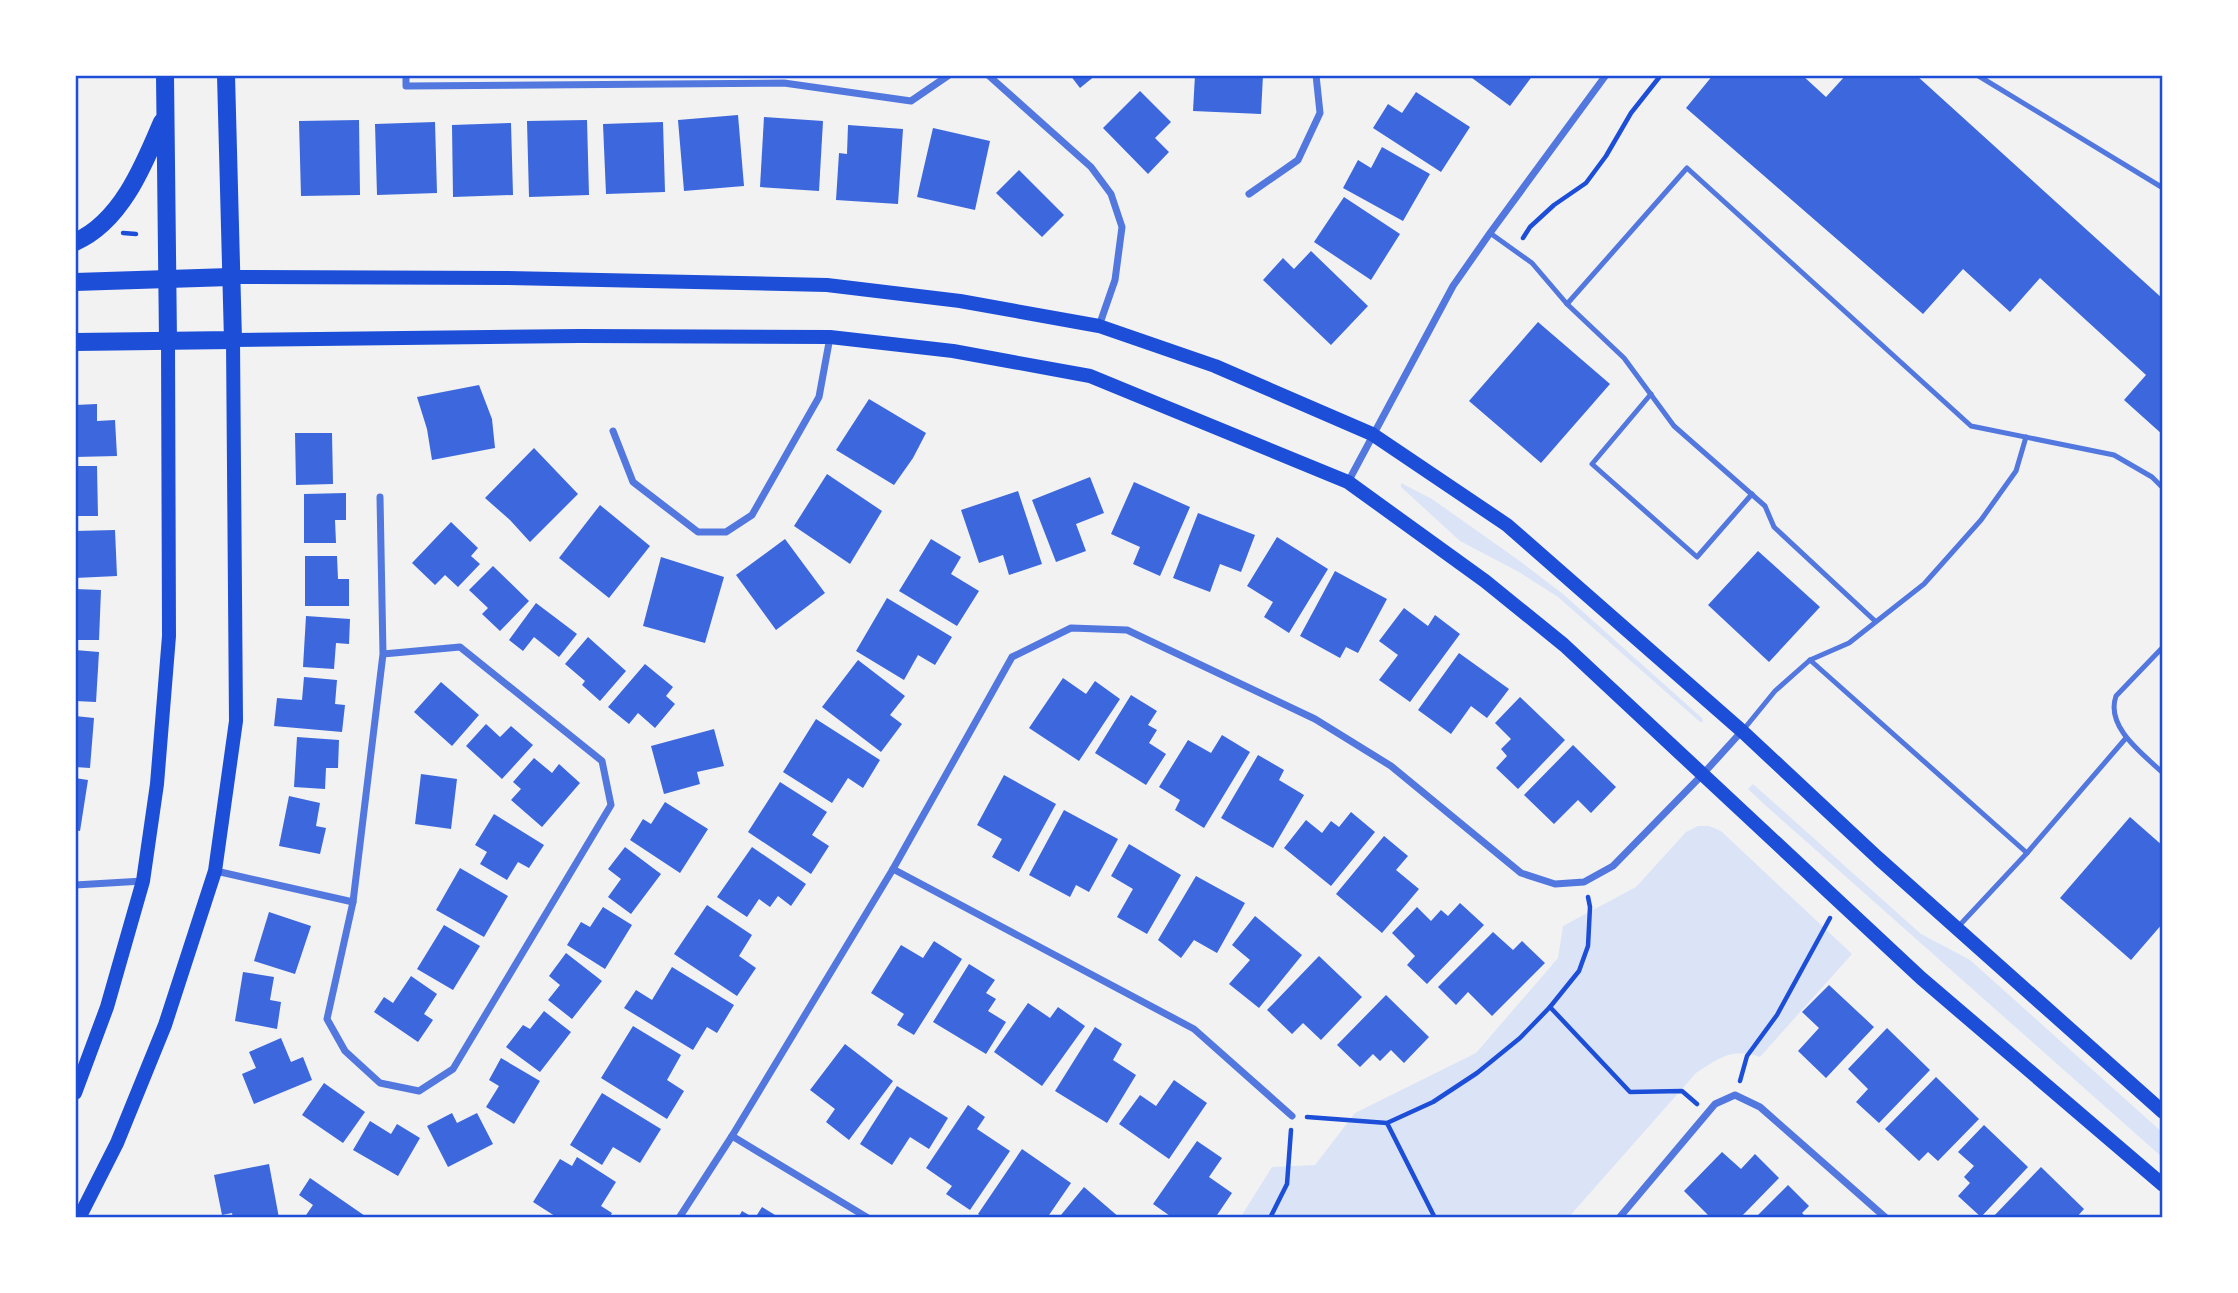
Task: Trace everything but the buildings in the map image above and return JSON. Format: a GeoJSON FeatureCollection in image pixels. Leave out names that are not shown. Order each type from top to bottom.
{"type":"FeatureCollection","features":[{"type":"Feature","properties":{"kind":"main road"},"geometry":{"type":"LineString","coordinates":[[75,1093],[107,1007],[143,881],[157,785],[169,636],[165,75]]}},
{"type":"Feature","properties":{"kind":"main road"},"geometry":{"type":"LineString","coordinates":[[79,1218],[117,1143],[165,1025],[215,871],[236,721],[233,340],[226,75]]}},
{"type":"Feature","properties":{"kind":"main road"},"geometry":{"type":"LineString","coordinates":[[75,243],[104,222],[120,205],[147,159],[166,112]]}},
{"type":"Feature","properties":{"kind":"main road"},"geometry":{"type":"LineString","coordinates":[[75,282],[230,277],[507,278],[827,285],[960,301],[1099,326],[1215,366],[1372,434],[1507,525],[1742,731],[1956,928],[2163,1112]]}},
{"type":"Feature","properties":{"kind":"main road"},"geometry":{"type":"LineString","coordinates":[[75,342],[580,336],[830,337],[953,351],[1090,376],[1348,482],[1485,581],[1564,645],[1921,978],[2163,1185]]}},
{"type":"Feature","properties":{"kind":"street"},"geometry":{"type":"LineString","coordinates":[[406,75],[406,86],[784,83],[911,101],[949,75]]}},
{"type":"Feature","properties":{"kind":"street"},"geometry":{"type":"LineString","coordinates":[[988,75],[1091,167],[1111,194],[1122,228],[1115,280],[1099,326]]}},
{"type":"Feature","properties":{"kind":"street"},"geometry":{"type":"LineString","coordinates":[[1249,194],[1298,160],[1320,113],[1316,75]]}},
{"type":"Feature","properties":{"kind":"street"},"geometry":{"type":"LineString","coordinates":[[1348,482],[1454,286],[1606,75]]}},
{"type":"Feature","properties":{"kind":"street"},"geometry":{"type":"LineString","coordinates":[[613,431],[633,482],[698,532],[726,532],[752,515],[818,397],[830,337]]}},
{"type":"Feature","properties":{"kind":"street"},"geometry":{"type":"LineString","coordinates":[[380,497],[383,654],[353,902],[327,1018],[345,1051],[380,1083],[419,1091],[453,1069],[611,805],[602,761],[460,647],[383,654]]}},
{"type":"Feature","properties":{"kind":"street"},"geometry":{"type":"LineString","coordinates":[[679,1218],[732,1136],[893,869],[1012,657],[1071,628],[1127,630],[1315,719],[1391,766],[1521,873],[1555,884],[1584,882],[1613,866],[1742,731]]}},
{"type":"Feature","properties":{"kind":"street"},"geometry":{"type":"LineString","coordinates":[[893,869],[1194,1029],[1292,1116]]}},
{"type":"Feature","properties":{"kind":"street"},"geometry":{"type":"LineString","coordinates":[[215,871],[353,902]]}},
{"type":"Feature","properties":{"kind":"street"},"geometry":{"type":"LineString","coordinates":[[75,885],[143,881]]}},
{"type":"Feature","properties":{"kind":"street"},"geometry":{"type":"LineString","coordinates":[[1619,1218],[1707,1112],[1715,1104],[1735,1095],[1760,1107],[1886,1218]]}},
{"type":"Feature","properties":{"kind":"street"},"geometry":{"type":"LineString","coordinates":[[732,1136],[868,1218]]}},
{"type":"Feature","properties":{"kind":"lane"},"geometry":{"type":"LineString","coordinates":[[1977,75],[2163,188]]}},
{"type":"Feature","properties":{"kind":"lane"},"geometry":{"type":"LineString","coordinates":[[1567,304],[1687,168],[1971,426],[2114,455],[2152,477],[2163,488]]}},
{"type":"Feature","properties":{"kind":"lane"},"geometry":{"type":"LineString","coordinates":[[1490,233],[1532,263],[1567,304],[1625,358],[1674,426],[1765,506],[1774,527],[1875,621]]}},
{"type":"Feature","properties":{"kind":"lane"},"geometry":{"type":"LineString","coordinates":[[1651,394],[1592,464],[1697,557],[1752,494]]}},
{"type":"Feature","properties":{"kind":"lane"},"geometry":{"type":"LineString","coordinates":[[1742,731],[1775,691],[1810,660],[1849,643],[1924,584],[1981,520],[2016,471],[2026,437]]}},
{"type":"Feature","properties":{"kind":"lane"},"geometry":{"type":"LineString","coordinates":[[2163,647],[2116,696],[2113,705],[2126,738],[2163,773]]}},
{"type":"Feature","properties":{"kind":"lane"},"geometry":{"type":"LineString","coordinates":[[1810,660],[2027,853]]}},
{"type":"Feature","properties":{"kind":"lane"},"geometry":{"type":"LineString","coordinates":[[1956,928],[2027,853],[2126,738]]}},
{"type":"Feature","properties":{"kind":"path"},"geometry":{"type":"LineString","coordinates":[[1516,251],[1530,227],[1554,205],[1586,183],[1606,156],[1631,113],[1661,75]]}},
{"type":"Feature","properties":{"kind":"path"},"geometry":{"type":"LineString","coordinates":[[1270,1218],[1287,1184],[1292,1116],[1387,1123],[1433,1102],[1477,1073],[1520,1038],[1550,1007],[1578,971],[1588,946],[1590,907],[1584,882]]}},
{"type":"Feature","properties":{"kind":"path"},"geometry":{"type":"LineString","coordinates":[[1735,1095],[1747,1056],[1777,1015],[1839,901]]}},
{"type":"Feature","properties":{"kind":"path"},"geometry":{"type":"LineString","coordinates":[[1550,1007],[1630,1092],[1682,1091],[1707,1112]]}},
{"type":"Feature","properties":{"kind":"path"},"geometry":{"type":"LineString","coordinates":[[1387,1123],[1435,1218]]}},
{"type":"Feature","properties":{"kind":"shaded area"},"geometry":{"type":"Polygon","coordinates":[[[1401,483],[1432,499],[1563,594],[1702,718],[1703,722],[1558,597],[1519,572],[1460,541],[1401,487],[1401,483]]]}},
{"type":"Feature","properties":{"kind":"shaded area"},"geometry":{"type":"Polygon","coordinates":[[[1753,784],[1921,934],[1970,960],[2163,1133],[2163,1158],[1765,805],[1748,789],[1753,784]]]}},
{"type":"Feature","properties":{"kind":"shaded area"},"geometry":{"type":"Polygon","coordinates":[[[1698,826],[1709,826],[1721,831],[1852,954],[1760,1057],[1741,1053],[1726,1056],[1696,1073],[1568,1218],[1240,1218],[1272,1167],[1315,1165],[1355,1113],[1476,1053],[1558,958],[1563,926],[1636,887],[1686,832],[1698,826]]]}}]}
